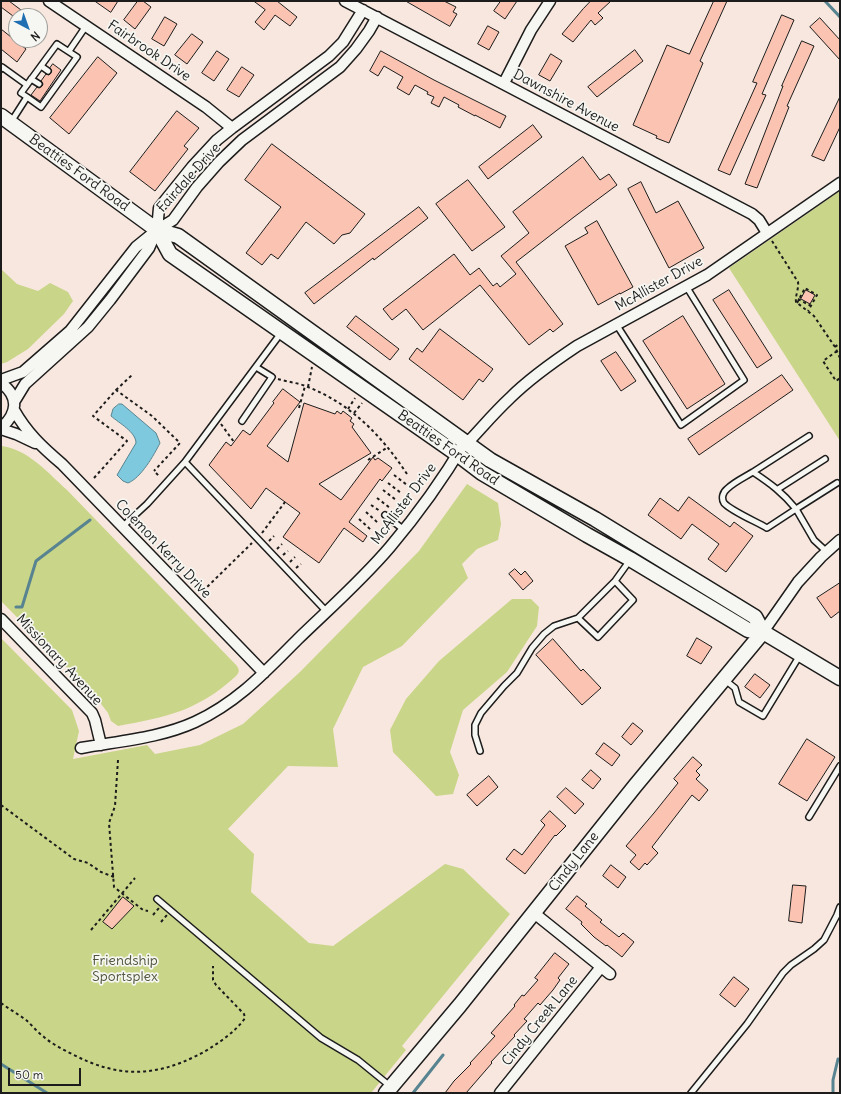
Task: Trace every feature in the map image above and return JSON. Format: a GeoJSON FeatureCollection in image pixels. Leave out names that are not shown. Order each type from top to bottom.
{"type":"FeatureCollection","features":[{"type":"Feature","properties":{"kind":"main road","name":"Beatties Ford Road"},"geometry":{"type":"LineString","coordinates":[[6,119],[157,230],[178,236],[269,300],[292,320],[490,460],[595,520],[755,617],[763,632]]}},
{"type":"Feature","properties":{"kind":"main road","name":"Beatties Ford Road"},"geometry":{"type":"LineString","coordinates":[[157,230],[170,254],[482,473],[748,630],[763,632],[840,678]]}},
{"type":"Feature","properties":{"kind":"main road","name":"Cindy Lane"},"geometry":{"type":"LineString","coordinates":[[388,1090],[460,1005],[621,802],[763,632]]}},
{"type":"Feature","properties":{"kind":"street","name":"Fairbrook Drive"},"geometry":{"type":"LineString","coordinates":[[49,1],[206,107],[232,128]]}},
{"type":"Feature","properties":{"kind":"street","name":"Dawnshire Avenue"},"geometry":{"type":"LineString","coordinates":[[346,1],[752,214],[759,220],[769,236]]}},
{"type":"Feature","properties":{"kind":"street"},"geometry":{"type":"LineString","coordinates":[[504,83],[531,30],[550,1]]}},
{"type":"Feature","properties":{"kind":"street","name":"Fairdale Drive"},"geometry":{"type":"LineString","coordinates":[[157,230],[159,208],[192,167],[217,140],[329,56],[343,42],[363,10]]}},
{"type":"Feature","properties":{"kind":"street","name":"Fairdale Drive"},"geometry":{"type":"LineString","coordinates":[[157,230],[173,220],[197,187],[219,162],[242,140],[340,67],[356,49],[377,17]]}},
{"type":"Feature","properties":{"kind":"street"},"geometry":{"type":"LineString","coordinates":[[283,90],[292,102]]}},
{"type":"Feature","properties":{"kind":"street"},"geometry":{"type":"LineString","coordinates":[[217,140],[229,152]]}},
{"type":"Feature","properties":{"kind":"street","name":"McAllister Drive"},"geometry":{"type":"LineString","coordinates":[[81,748],[161,734],[194,723],[224,707],[264,673],[368,571],[404,530],[442,479],[465,442],[471,439],[509,398],[540,372],[576,346],[707,275],[769,236],[840,184]]}},
{"type":"Feature","properties":{"kind":"street"},"geometry":{"type":"LineString","coordinates":[[1,380],[23,372],[70,331],[136,248],[157,230]]}},
{"type":"Feature","properties":{"kind":"street"},"geometry":{"type":"LineString","coordinates":[[1,429],[11,417],[14,406],[25,384],[94,320],[149,248],[157,230]]}},
{"type":"Feature","properties":{"kind":"street","name":"Colemon Kerry Drive"},"geometry":{"type":"LineString","coordinates":[[1,384],[9,391],[22,424],[40,446],[62,464],[264,673]]}},
{"type":"Feature","properties":{"kind":"street","name":"Colemon Kerry Drive"},"geometry":{"type":"LineString","coordinates":[[1,429],[16,434],[40,446]]}},
{"type":"Feature","properties":{"kind":"street"},"geometry":{"type":"LineString","coordinates":[[763,632],[798,582],[840,540]]}},
{"type":"Feature","properties":{"kind":"street","name":"Missionary Avenue"},"geometry":{"type":"LineString","coordinates":[[1,619],[92,713],[95,720],[100,745]]}},
{"type":"Feature","properties":{"kind":"street"},"geometry":{"type":"LineString","coordinates":[[534,913],[610,974]]}},
{"type":"Feature","properties":{"kind":"street","name":"Cindy Creek Lane"},"geometry":{"type":"LineString","coordinates":[[500,1093],[601,967]]}},
{"type":"Feature","properties":{"kind":"lane"},"geometry":{"type":"LineString","coordinates":[[69,51],[86,26]]}},
{"type":"Feature","properties":{"kind":"lane"},"geometry":{"type":"LineString","coordinates":[[57,44],[69,51],[78,57],[58,78],[41,106],[21,93],[57,44]]}},
{"type":"Feature","properties":{"kind":"lane"},"geometry":{"type":"LineString","coordinates":[[41,66],[48,71]]}},
{"type":"Feature","properties":{"kind":"lane"},"geometry":{"type":"LineString","coordinates":[[1,68],[27,85]]}},
{"type":"Feature","properties":{"kind":"lane"},"geometry":{"type":"LineString","coordinates":[[32,79],[39,84]]}},
{"type":"Feature","properties":{"kind":"lane"},"geometry":{"type":"LineString","coordinates":[[6,119],[27,97]]}},
{"type":"Feature","properties":{"kind":"lane"},"geometry":{"type":"LineString","coordinates":[[616,324],[681,425],[744,380],[686,286]]}},
{"type":"Feature","properties":{"kind":"lane"},"geometry":{"type":"LineString","coordinates":[[122,527],[147,504],[185,462],[282,332]]}},
{"type":"Feature","properties":{"kind":"lane"},"geometry":{"type":"LineString","coordinates":[[242,421],[272,377],[256,367]]}},
{"type":"Feature","properties":{"kind":"lane"},"geometry":{"type":"LineString","coordinates":[[809,436],[726,489],[722,499],[725,503],[767,528],[837,483]]}},
{"type":"Feature","properties":{"kind":"lane"},"geometry":{"type":"LineString","coordinates":[[778,489],[825,459]]}},
{"type":"Feature","properties":{"kind":"lane"},"geometry":{"type":"LineString","coordinates":[[185,462],[327,612]]}},
{"type":"Feature","properties":{"kind":"lane"},"geometry":{"type":"LineString","coordinates":[[753,472],[778,489],[784,495],[796,509],[814,540],[827,552]]}},
{"type":"Feature","properties":{"kind":"lane"},"geometry":{"type":"LineString","coordinates":[[385,515],[404,530]]}},
{"type":"Feature","properties":{"kind":"lane"},"geometry":{"type":"LineString","coordinates":[[480,751],[475,735],[475,725],[481,713],[517,673],[532,648],[544,634],[554,626],[578,618],[615,581],[630,559]]}},
{"type":"Feature","properties":{"kind":"lane"},"geometry":{"type":"LineString","coordinates":[[578,618],[598,637],[633,600],[615,581]]}},
{"type":"Feature","properties":{"kind":"lane"},"geometry":{"type":"LineString","coordinates":[[724,679],[735,688],[738,702],[763,716],[801,654]]}},
{"type":"Feature","properties":{"kind":"lane"},"geometry":{"type":"LineString","coordinates":[[809,817],[840,766]]}},
{"type":"Feature","properties":{"kind":"lane"},"geometry":{"type":"LineString","coordinates":[[157,899],[321,1038],[358,1060],[388,1090]]}},
{"type":"Feature","properties":{"kind":"lane"},"geometry":{"type":"LineString","coordinates":[[691,1093],[747,1024],[783,973],[791,965],[824,940],[840,907]]}},
{"type":"Feature","properties":{"kind":"path"},"geometry":{"type":"LineString","coordinates":[[769,236],[797,278],[799,285],[797,303],[814,316],[835,347],[840,358]]}},
{"type":"Feature","properties":{"kind":"path"},"geometry":{"type":"LineString","coordinates":[[797,299],[805,288],[817,295],[808,311]]}},
{"type":"Feature","properties":{"kind":"path"},"geometry":{"type":"LineString","coordinates":[[798,291],[802,293]]}},
{"type":"Feature","properties":{"kind":"path"},"geometry":{"type":"LineString","coordinates":[[797,299],[811,306]]}},
{"type":"Feature","properties":{"kind":"path"},"geometry":{"type":"LineString","coordinates":[[835,347],[840,344]]}},
{"type":"Feature","properties":{"kind":"path"},"geometry":{"type":"LineString","coordinates":[[837,351],[821,360],[836,381],[840,378]]}},
{"type":"Feature","properties":{"kind":"path"},"geometry":{"type":"LineString","coordinates":[[308,387],[312,367]]}},
{"type":"Feature","properties":{"kind":"path"},"geometry":{"type":"LineString","coordinates":[[94,478],[127,441],[93,416],[116,390],[132,375]]}},
{"type":"Feature","properties":{"kind":"path"},"geometry":{"type":"LineString","coordinates":[[276,378],[308,387],[348,409],[372,429],[388,447],[407,474]]}},
{"type":"Feature","properties":{"kind":"path"},"geometry":{"type":"LineString","coordinates":[[299,408],[305,386]]}},
{"type":"Feature","properties":{"kind":"path"},"geometry":{"type":"LineString","coordinates":[[116,390],[152,416],[180,443],[155,472],[158,476]]}},
{"type":"Feature","properties":{"kind":"path"},"geometry":{"type":"LineString","coordinates":[[348,409],[356,398]]}},
{"type":"Feature","properties":{"kind":"path"},"geometry":{"type":"LineString","coordinates":[[354,414],[362,403]]}},
{"type":"Feature","properties":{"kind":"path"},"geometry":{"type":"LineString","coordinates":[[220,423],[234,442]]}},
{"type":"Feature","properties":{"kind":"path"},"geometry":{"type":"LineString","coordinates":[[368,460],[388,447]]}},
{"type":"Feature","properties":{"kind":"path"},"geometry":{"type":"LineString","coordinates":[[398,470],[402,467]]}},
{"type":"Feature","properties":{"kind":"path"},"geometry":{"type":"LineString","coordinates":[[394,475],[407,485]]}},
{"type":"Feature","properties":{"kind":"path"},"geometry":{"type":"LineString","coordinates":[[388,483],[401,493]]}},
{"type":"Feature","properties":{"kind":"path"},"geometry":{"type":"LineString","coordinates":[[383,490],[396,500]]}},
{"type":"Feature","properties":{"kind":"path"},"geometry":{"type":"LineString","coordinates":[[377,498],[390,508]]}},
{"type":"Feature","properties":{"kind":"path"},"geometry":{"type":"LineString","coordinates":[[203,591],[257,538],[284,502]]}},
{"type":"Feature","properties":{"kind":"path"},"geometry":{"type":"LineString","coordinates":[[371,505],[385,515]]}},
{"type":"Feature","properties":{"kind":"path"},"geometry":{"type":"LineString","coordinates":[[366,512],[378,523]]}},
{"type":"Feature","properties":{"kind":"path"},"geometry":{"type":"LineString","coordinates":[[359,519],[371,530]]}},
{"type":"Feature","properties":{"kind":"path"},"geometry":{"type":"LineString","coordinates":[[118,760],[115,806],[109,823],[114,887],[143,910],[148,911]]}},
{"type":"Feature","properties":{"kind":"path"},"geometry":{"type":"LineString","coordinates":[[1,804],[74,859],[88,863],[101,872],[114,876]]}},
{"type":"Feature","properties":{"kind":"path"},"geometry":{"type":"LineString","coordinates":[[91,930],[135,878]]}},
{"type":"Feature","properties":{"kind":"path"},"geometry":{"type":"LineString","coordinates":[[1,1003],[27,1021],[43,1037],[92,1064],[117,1070],[153,1071],[187,1061],[205,1052],[245,1018],[244,1014],[216,985],[213,966]]}},
{"type":"Feature","properties":{"kind":"green space"},"geometry":{"type":"Polygon","coordinates":[[[840,191],[840,441],[729,268],[840,191]]]}},
{"type":"Feature","properties":{"kind":"green space"},"geometry":{"type":"Polygon","coordinates":[[[1,269],[17,284],[38,291],[50,283],[68,292],[73,301],[64,314],[28,349],[1,364],[1,269]]]}},
{"type":"Feature","properties":{"kind":"green space"},"geometry":{"type":"Polygon","coordinates":[[[1,446],[11,448],[29,457],[45,469],[67,490],[237,666],[239,672],[235,677],[208,698],[167,716],[118,726],[111,721],[108,713],[95,696],[1,601],[1,446]]]}},
{"type":"Feature","properties":{"kind":"green space","name":"Friendship Sportsplex"},"geometry":{"type":"Polygon","coordinates":[[[467,484],[498,503],[501,524],[498,540],[477,549],[462,564],[468,578],[402,646],[363,667],[333,729],[338,767],[288,766],[228,829],[254,854],[251,892],[309,943],[333,946],[445,864],[463,869],[510,914],[402,1046],[406,1050],[371,1093],[1,1093],[1,638],[72,710],[79,731],[73,759],[147,745],[155,754],[200,745],[243,724],[300,672],[419,551],[467,484]]]}},
{"type":"Feature","properties":{"kind":"green space"},"geometry":{"type":"Polygon","coordinates":[[[512,599],[531,599],[539,607],[537,626],[507,672],[463,710],[450,752],[459,775],[453,794],[436,796],[393,752],[390,730],[406,699],[439,661],[512,599]]]}},
{"type":"Feature","properties":{"kind":"water"},"geometry":{"type":"Polygon","coordinates":[[[119,404],[122,404],[156,433],[160,443],[151,460],[138,476],[128,483],[123,481],[117,475],[136,443],[130,431],[111,416],[113,409],[119,404]]]}},
{"type":"Feature","properties":{"kind":"building"},"geometry":{"type":"Polygon","coordinates":[[[1,1],[9,1],[18,8],[8,8],[8,12],[1,7],[1,1]]]}},
{"type":"Feature","properties":{"kind":"building"},"geometry":{"type":"Polygon","coordinates":[[[95,1],[118,1],[111,12],[95,1]]]}},
{"type":"Feature","properties":{"kind":"building"},"geometry":{"type":"Polygon","coordinates":[[[138,1],[143,1],[151,7],[135,29],[124,20],[138,1]]]}},
{"type":"Feature","properties":{"kind":"building"},"geometry":{"type":"Polygon","coordinates":[[[254,1],[277,1],[297,17],[290,26],[275,15],[264,30],[255,22],[265,10],[254,1]]]}},
{"type":"Feature","properties":{"kind":"building"},"geometry":{"type":"Polygon","coordinates":[[[406,1],[444,1],[456,7],[453,12],[457,14],[450,26],[406,1]]]}},
{"type":"Feature","properties":{"kind":"building"},"geometry":{"type":"Polygon","coordinates":[[[501,1],[517,1],[505,19],[494,11],[501,1]]]}},
{"type":"Feature","properties":{"kind":"building"},"geometry":{"type":"Polygon","coordinates":[[[591,1],[611,1],[598,13],[603,18],[595,25],[591,20],[573,42],[562,34],[591,1]]]}},
{"type":"Feature","properties":{"kind":"building"},"geometry":{"type":"Polygon","coordinates":[[[714,1],[727,1],[700,61],[703,63],[669,143],[656,138],[657,136],[633,125],[667,45],[689,54],[714,1]]]}},
{"type":"Feature","properties":{"kind":"building"},"geometry":{"type":"Polygon","coordinates":[[[782,15],[794,20],[762,94],[766,95],[730,175],[718,170],[757,83],[753,82],[782,15]]]}},
{"type":"Feature","properties":{"kind":"building"},"geometry":{"type":"Polygon","coordinates":[[[165,17],[177,24],[164,46],[152,39],[165,17]]]}},
{"type":"Feature","properties":{"kind":"building"},"geometry":{"type":"Polygon","coordinates":[[[820,18],[840,40],[840,60],[810,27],[820,18]]]}},
{"type":"Feature","properties":{"kind":"building"},"geometry":{"type":"Polygon","coordinates":[[[488,26],[499,32],[489,50],[478,44],[488,26]]]}},
{"type":"Feature","properties":{"kind":"building"},"geometry":{"type":"Polygon","coordinates":[[[1,29],[8,35],[8,48],[26,49],[17,62],[1,49],[1,29]]]}},
{"type":"Feature","properties":{"kind":"building"},"geometry":{"type":"Polygon","coordinates":[[[192,34],[203,42],[187,64],[175,55],[192,34]]]}},
{"type":"Feature","properties":{"kind":"building"},"geometry":{"type":"Polygon","coordinates":[[[802,41],[814,46],[787,106],[789,107],[757,188],[745,184],[782,86],[802,41]]]}},
{"type":"Feature","properties":{"kind":"building"},"geometry":{"type":"Polygon","coordinates":[[[635,50],[643,61],[597,97],[588,87],[635,50]]]}},
{"type":"Feature","properties":{"kind":"building"},"geometry":{"type":"Polygon","coordinates":[[[217,51],[229,59],[214,81],[202,73],[217,51]]]}},
{"type":"Feature","properties":{"kind":"building"},"geometry":{"type":"Polygon","coordinates":[[[381,51],[434,80],[506,116],[500,128],[458,107],[459,105],[444,97],[439,107],[431,103],[434,97],[427,94],[428,92],[415,85],[409,95],[397,88],[403,77],[384,66],[378,76],[370,71],[381,51]]]}},
{"type":"Feature","properties":{"kind":"building"},"geometry":{"type":"Polygon","coordinates":[[[551,54],[562,61],[550,81],[539,75],[551,54]]]}},
{"type":"Feature","properties":{"kind":"building"},"geometry":{"type":"Polygon","coordinates":[[[98,57],[117,73],[69,134],[50,118],[98,57]]]}},
{"type":"Feature","properties":{"kind":"building"},"geometry":{"type":"Polygon","coordinates":[[[53,64],[61,70],[40,101],[31,95],[37,87],[39,88],[42,86],[43,84],[41,81],[46,74],[49,75],[51,73],[50,68],[53,64]]]}},
{"type":"Feature","properties":{"kind":"building"},"geometry":{"type":"Polygon","coordinates":[[[242,67],[254,75],[239,97],[227,90],[242,67]]]}},
{"type":"Feature","properties":{"kind":"building"},"geometry":{"type":"Polygon","coordinates":[[[840,97],[840,127],[824,161],[812,156],[840,97]]]}},
{"type":"Feature","properties":{"kind":"building"},"geometry":{"type":"Polygon","coordinates":[[[177,111],[199,128],[184,146],[188,149],[155,191],[130,172],[177,111]]]}},
{"type":"Feature","properties":{"kind":"building"},"geometry":{"type":"Polygon","coordinates":[[[533,125],[542,137],[488,179],[479,167],[533,125]]]}},
{"type":"Feature","properties":{"kind":"building"},"geometry":{"type":"Polygon","coordinates":[[[272,144],[365,214],[350,233],[342,235],[334,244],[306,222],[278,259],[271,254],[262,265],[246,253],[281,207],[245,180],[272,144]]]}},
{"type":"Feature","properties":{"kind":"building"},"geometry":{"type":"Polygon","coordinates":[[[583,157],[600,180],[609,174],[617,185],[516,262],[563,324],[553,332],[550,329],[529,345],[480,285],[423,330],[406,309],[392,320],[383,309],[454,254],[470,275],[479,268],[493,286],[497,283],[500,287],[516,274],[501,256],[529,233],[513,212],[583,157]]]}},
{"type":"Feature","properties":{"kind":"building"},"geometry":{"type":"Polygon","coordinates":[[[468,180],[505,227],[472,251],[436,204],[468,180]]]}},
{"type":"Feature","properties":{"kind":"building"},"geometry":{"type":"Polygon","coordinates":[[[641,182],[656,213],[678,201],[704,248],[669,268],[628,189],[641,182]]]}},
{"type":"Feature","properties":{"kind":"building"},"geometry":{"type":"Polygon","coordinates":[[[419,207],[428,218],[314,304],[305,293],[419,207]]]}},
{"type":"Feature","properties":{"kind":"building"},"geometry":{"type":"Polygon","coordinates":[[[597,221],[633,287],[598,305],[565,246],[588,233],[585,228],[597,221]]]}},
{"type":"Feature","properties":{"kind":"building"},"geometry":{"type":"Polygon","coordinates":[[[729,290],[772,358],[757,368],[713,300],[729,290]]]}},
{"type":"Feature","properties":{"kind":"building"},"geometry":{"type":"Polygon","coordinates":[[[806,290],[815,295],[810,304],[801,299],[806,290]]]}},
{"type":"Feature","properties":{"kind":"building"},"geometry":{"type":"Polygon","coordinates":[[[356,316],[399,349],[390,360],[347,327],[356,316]]]}},
{"type":"Feature","properties":{"kind":"building"},"geometry":{"type":"Polygon","coordinates":[[[683,316],[725,384],[687,409],[643,341],[683,316]]]}},
{"type":"Feature","properties":{"kind":"building"},"geometry":{"type":"Polygon","coordinates":[[[440,329],[493,369],[483,382],[479,379],[463,400],[409,359],[417,348],[422,352],[440,329]]]}},
{"type":"Feature","properties":{"kind":"building"},"geometry":{"type":"Polygon","coordinates":[[[616,352],[636,381],[621,391],[601,361],[616,352]]]}},
{"type":"Feature","properties":{"kind":"building"},"geometry":{"type":"Polygon","coordinates":[[[782,375],[793,390],[699,455],[688,439],[782,375]]]}},
{"type":"Feature","properties":{"kind":"building"},"geometry":{"type":"Polygon","coordinates":[[[283,389],[300,402],[267,446],[288,462],[304,403],[335,414],[337,411],[341,414],[343,411],[352,418],[350,421],[354,424],[352,427],[371,453],[319,484],[341,500],[373,457],[375,460],[378,458],[392,468],[382,481],[380,479],[349,522],[367,536],[363,542],[344,528],[319,563],[283,537],[300,513],[266,488],[251,509],[209,465],[226,442],[231,446],[243,430],[250,435],[283,389]]]}},
{"type":"Feature","properties":{"kind":"building"},"geometry":{"type":"Polygon","coordinates":[[[689,497],[730,527],[734,522],[753,536],[726,572],[708,559],[719,544],[692,524],[681,539],[648,515],[660,498],[678,511],[689,497]]]}},
{"type":"Feature","properties":{"kind":"building"},"geometry":{"type":"Polygon","coordinates":[[[515,569],[521,575],[525,571],[533,581],[523,590],[509,574],[515,569]]]}},
{"type":"Feature","properties":{"kind":"building"},"geometry":{"type":"Polygon","coordinates":[[[840,583],[840,611],[831,618],[817,598],[840,583]]]}},
{"type":"Feature","properties":{"kind":"building"},"geometry":{"type":"Polygon","coordinates":[[[697,638],[712,647],[701,664],[687,656],[697,638]]]}},
{"type":"Feature","properties":{"kind":"building"},"geometry":{"type":"Polygon","coordinates":[[[553,639],[581,671],[583,669],[601,688],[582,705],[536,655],[553,639]]]}},
{"type":"Feature","properties":{"kind":"building"},"geometry":{"type":"Polygon","coordinates":[[[755,674],[770,685],[760,698],[745,687],[755,674]]]}},
{"type":"Feature","properties":{"kind":"building"},"geometry":{"type":"Polygon","coordinates":[[[633,723],[643,731],[631,745],[622,737],[633,723]]]}},
{"type":"Feature","properties":{"kind":"building"},"geometry":{"type":"Polygon","coordinates":[[[807,739],[835,757],[807,801],[779,784],[807,739]]]}},
{"type":"Feature","properties":{"kind":"building"},"geometry":{"type":"Polygon","coordinates":[[[604,743],[620,755],[612,766],[596,754],[604,743]]]}},
{"type":"Feature","properties":{"kind":"building"},"geometry":{"type":"Polygon","coordinates":[[[693,757],[702,765],[696,771],[700,775],[696,779],[708,790],[699,801],[692,795],[652,847],[658,853],[647,865],[645,863],[639,870],[630,862],[636,855],[626,846],[678,783],[674,779],[693,757]]]}},
{"type":"Feature","properties":{"kind":"building"},"geometry":{"type":"Polygon","coordinates":[[[591,770],[601,779],[593,789],[582,780],[591,770]]]}},
{"type":"Feature","properties":{"kind":"building"},"geometry":{"type":"Polygon","coordinates":[[[489,776],[498,787],[477,806],[467,795],[489,776]]]}},
{"type":"Feature","properties":{"kind":"building"},"geometry":{"type":"Polygon","coordinates":[[[566,788],[584,804],[575,814],[557,797],[566,788]]]}},
{"type":"Feature","properties":{"kind":"building"},"geometry":{"type":"Polygon","coordinates":[[[550,811],[566,826],[556,836],[555,835],[525,874],[506,859],[514,849],[522,855],[545,825],[541,821],[550,811]]]}},
{"type":"Feature","properties":{"kind":"building"},"geometry":{"type":"Polygon","coordinates":[[[611,865],[626,877],[618,888],[603,876],[611,865]]]}},
{"type":"Feature","properties":{"kind":"building"},"geometry":{"type":"Polygon","coordinates":[[[793,885],[806,886],[802,923],[789,921],[793,885]]]}},
{"type":"Feature","properties":{"kind":"building"},"geometry":{"type":"Polygon","coordinates":[[[577,896],[587,904],[585,906],[602,920],[600,922],[619,937],[623,933],[634,942],[622,957],[594,937],[581,924],[582,922],[566,909],[577,896]]]}},
{"type":"Feature","properties":{"kind":"building"},"geometry":{"type":"Polygon","coordinates":[[[123,897],[134,906],[112,929],[103,922],[123,897]]]}},
{"type":"Feature","properties":{"kind":"building"},"geometry":{"type":"Polygon","coordinates":[[[555,953],[569,964],[558,978],[560,980],[553,990],[540,1005],[538,1003],[524,1019],[527,1021],[466,1093],[445,1093],[495,1036],[491,1033],[515,1006],[514,1005],[522,995],[524,996],[538,980],[535,978],[555,953]]]}},
{"type":"Feature","properties":{"kind":"building"},"geometry":{"type":"Polygon","coordinates":[[[734,977],[749,989],[735,1007],[720,995],[734,977]]]}},
{"type":"Feature","properties":{"kind":"waterway"},"geometry":{"type":"LineString","coordinates":[[825,1],[840,17]]}},
{"type":"Feature","properties":{"kind":"waterway"},"geometry":{"type":"LineString","coordinates":[[16,607],[22,607],[36,561],[90,520]]}},
{"type":"Feature","properties":{"kind":"waterway"},"geometry":{"type":"LineString","coordinates":[[413,1093],[443,1055]]}},
{"type":"Feature","properties":{"kind":"waterway"},"geometry":{"type":"LineString","coordinates":[[833,1093],[833,1080],[838,1059]]}},
{"type":"Feature","properties":{"kind":"waterway"},"geometry":{"type":"LineString","coordinates":[[1,1064],[47,1093]]}}]}
